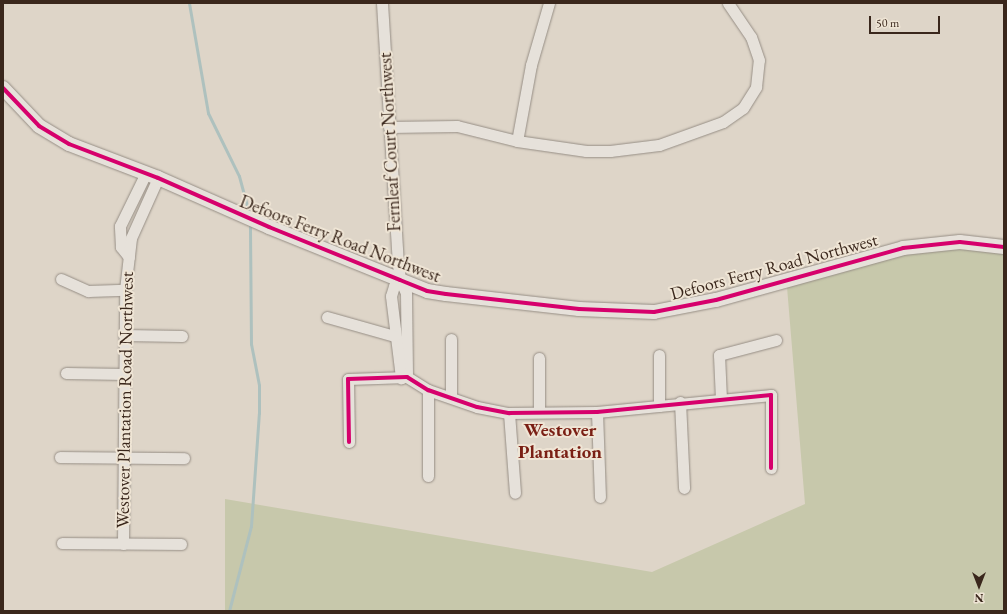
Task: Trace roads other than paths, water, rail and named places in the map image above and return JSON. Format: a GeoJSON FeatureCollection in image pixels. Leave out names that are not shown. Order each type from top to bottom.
{"type":"FeatureCollection","features":[{"type":"Feature","properties":{"kind":"street","name":"Fernleaf Court Northwest"},"geometry":{"type":"LineString","coordinates":[[382,3],[400,280],[406,293],[404,377]]}},
{"type":"Feature","properties":{"kind":"street"},"geometry":{"type":"LineString","coordinates":[[517,141],[531,65],[549,3]]}},
{"type":"Feature","properties":{"kind":"street"},"geometry":{"type":"LineString","coordinates":[[389,127],[457,126],[517,141],[586,151],[635,149],[683,138],[732,118],[743,108],[756,87],[759,60],[751,37],[728,3]]}},
{"type":"Feature","properties":{"kind":"street","name":"Defoors Ferry Road Northwest"},"geometry":{"type":"LineString","coordinates":[[3,88],[25,113],[55,136],[152,175],[235,213],[427,291],[492,301],[579,310],[654,312],[716,300],[903,248],[960,242],[1004,247]]}},
{"type":"Feature","properties":{"kind":"street","name":"Westover Plantation Road Northwest"},"geometry":{"type":"LineString","coordinates":[[129,257],[121,247],[120,226],[152,175]]}},
{"type":"Feature","properties":{"kind":"street","name":"Westover Plantation Road Northwest"},"geometry":{"type":"LineString","coordinates":[[123,544],[125,290],[131,238],[152,175]]}},
{"type":"Feature","properties":{"kind":"street"},"geometry":{"type":"LineString","coordinates":[[61,279],[88,291],[125,290]]}},
{"type":"Feature","properties":{"kind":"street"},"geometry":{"type":"LineString","coordinates":[[400,280],[394,286],[391,296],[394,336],[404,377]]}},
{"type":"Feature","properties":{"kind":"street"},"geometry":{"type":"LineString","coordinates":[[327,317],[394,336]]}},
{"type":"Feature","properties":{"kind":"street"},"geometry":{"type":"LineString","coordinates":[[124,335],[182,336]]}},
{"type":"Feature","properties":{"kind":"street"},"geometry":{"type":"LineString","coordinates":[[451,339],[451,397]]}},
{"type":"Feature","properties":{"kind":"street"},"geometry":{"type":"LineString","coordinates":[[721,399],[719,355],[776,340]]}},
{"type":"Feature","properties":{"kind":"street"},"geometry":{"type":"LineString","coordinates":[[659,355],[659,406]]}},
{"type":"Feature","properties":{"kind":"street"},"geometry":{"type":"LineString","coordinates":[[539,358],[539,412]]}},
{"type":"Feature","properties":{"kind":"street"},"geometry":{"type":"LineString","coordinates":[[66,373],[125,374]]}},
{"type":"Feature","properties":{"kind":"street"},"geometry":{"type":"LineString","coordinates":[[349,442],[348,379],[404,377],[428,390],[477,407],[509,413],[597,412],[659,406],[680,402],[772,395],[771,468]]}},
{"type":"Feature","properties":{"kind":"street"},"geometry":{"type":"LineString","coordinates":[[428,390],[428,476]]}},
{"type":"Feature","properties":{"kind":"street"},"geometry":{"type":"LineString","coordinates":[[680,402],[684,488]]}},
{"type":"Feature","properties":{"kind":"street"},"geometry":{"type":"LineString","coordinates":[[597,412],[600,497]]}},
{"type":"Feature","properties":{"kind":"street"},"geometry":{"type":"LineString","coordinates":[[509,413],[515,493]]}},
{"type":"Feature","properties":{"kind":"street"},"geometry":{"type":"LineString","coordinates":[[60,457],[184,458]]}},
{"type":"Feature","properties":{"kind":"street"},"geometry":{"type":"LineString","coordinates":[[62,543],[181,544]]}},
{"type":"Feature","properties":{"kind":"waterway"},"geometry":{"type":"LineString","coordinates":[[189,3],[208,113],[239,176],[249,213]]}},
{"type":"Feature","properties":{"kind":"waterway"},"geometry":{"type":"LineString","coordinates":[[229,611],[251,526],[259,413],[259,385],[251,344],[250,222]]}},
{"type":"Feature","properties":{"kind":"district","name":"Westover Plantation"},"geometry":{"type":"Point","coordinates":[560,441]}}]}
